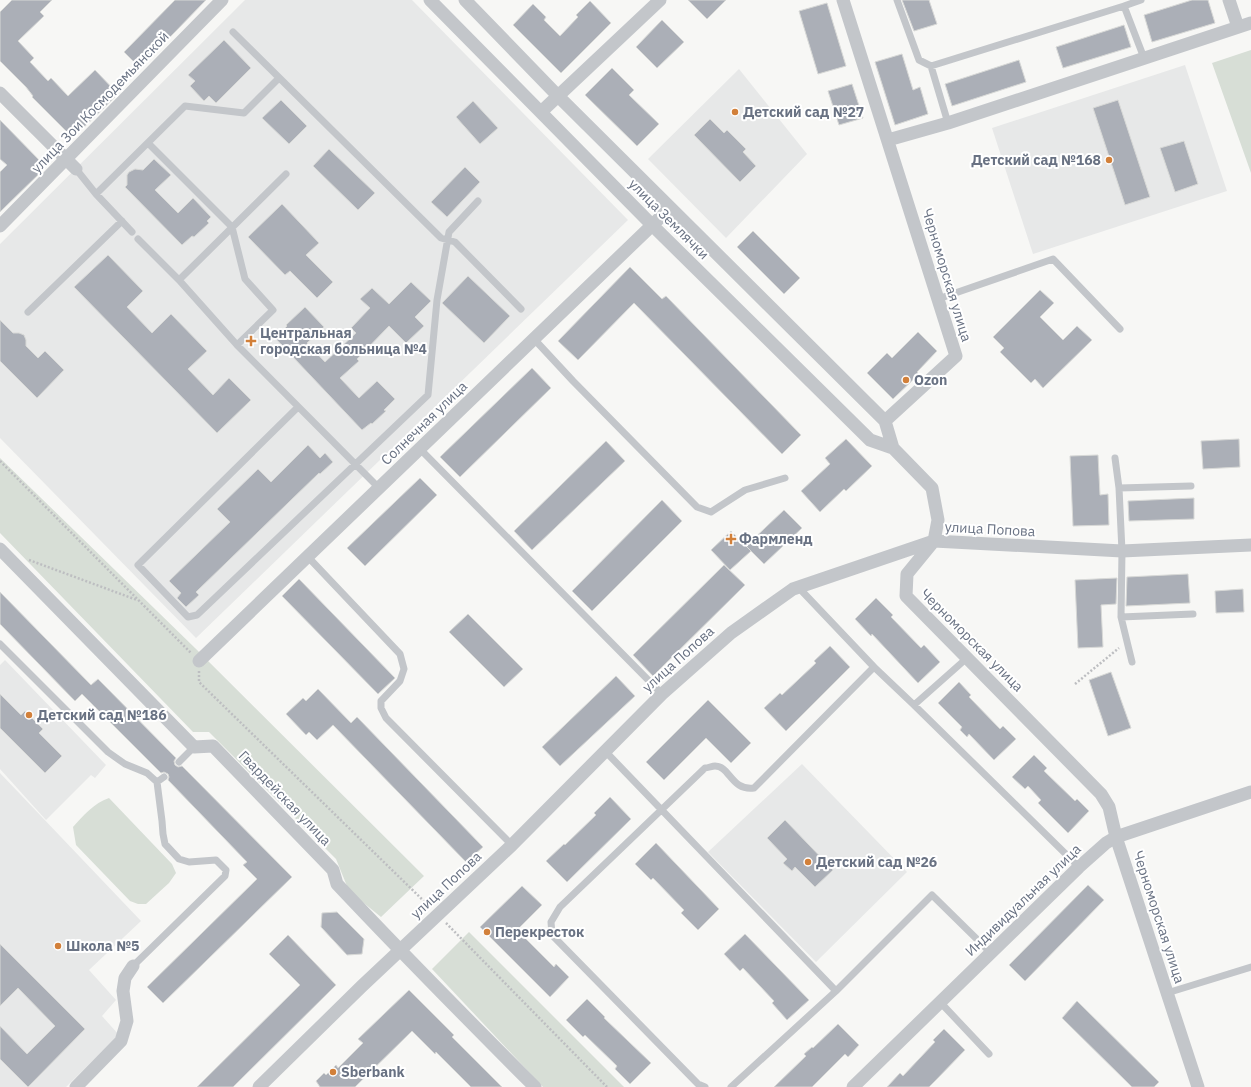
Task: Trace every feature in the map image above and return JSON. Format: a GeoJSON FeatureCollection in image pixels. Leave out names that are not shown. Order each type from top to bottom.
{"type":"FeatureCollection","features":[{"type":"Feature","properties":{"kind":"street","name":"улица Зои Космодемьянской"},"geometry":{"type":"LineString","coordinates":[[0,226],[222,0]]}},
{"type":"Feature","properties":{"kind":"street","name":"улица Землячки"},"geometry":{"type":"LineString","coordinates":[[430,0],[653,226],[870,440],[893,448]]}},
{"type":"Feature","properties":{"kind":"street","name":"улица Землячки"},"geometry":{"type":"LineString","coordinates":[[465,0],[558,96],[885,421]]}},
{"type":"Feature","properties":{"kind":"street"},"geometry":{"type":"LineString","coordinates":[[541,112],[660,0]]}},
{"type":"Feature","properties":{"kind":"street","name":"Черноморская улица"},"geometry":{"type":"LineString","coordinates":[[843,0],[956,356],[885,421],[893,448],[932,488],[938,520],[934,542],[907,574],[906,596],[1101,794],[1110,807],[1116,838],[1198,1087]]}},
{"type":"Feature","properties":{"kind":"street"},"geometry":{"type":"LineString","coordinates":[[1229,0],[1238,27]]}},
{"type":"Feature","properties":{"kind":"street"},"geometry":{"type":"LineString","coordinates":[[888,140],[948,123],[1251,23]]}},
{"type":"Feature","properties":{"kind":"street"},"geometry":{"type":"LineString","coordinates":[[0,93],[76,169]]}},
{"type":"Feature","properties":{"kind":"street","name":"Солнечная улица"},"geometry":{"type":"LineString","coordinates":[[199,661],[670,208]]}},
{"type":"Feature","properties":{"kind":"street","name":"улица Попова"},"geometry":{"type":"LineString","coordinates":[[259,1087],[362,986],[512,845],[662,694],[731,633],[793,589],[934,542],[1122,551],[1251,545]]}},
{"type":"Feature","properties":{"kind":"street"},"geometry":{"type":"LineString","coordinates":[[0,549],[194,747]]}},
{"type":"Feature","properties":{"kind":"street","name":"Гвардейская улица"},"geometry":{"type":"LineString","coordinates":[[194,747],[213,746],[333,870],[337,884],[400,951],[535,1087]]}},
{"type":"Feature","properties":{"kind":"street","name":"Индивидуальная улица"},"geometry":{"type":"LineString","coordinates":[[853,1087],[1079,867],[1106,843],[1116,838],[1251,792]]}},
{"type":"Feature","properties":{"kind":"street"},"geometry":{"type":"LineString","coordinates":[[76,1087],[121,1041],[127,1021],[123,991],[125,978],[133,966]]}},
{"type":"Feature","properties":{"kind":"lane"},"geometry":{"type":"LineString","coordinates":[[897,0],[919,60],[931,66],[1141,0]]}},
{"type":"Feature","properties":{"kind":"lane"},"geometry":{"type":"LineString","coordinates":[[1124,6],[1144,58]]}},
{"type":"Feature","properties":{"kind":"lane"},"geometry":{"type":"LineString","coordinates":[[233,32],[440,238],[455,242],[521,309]]}},
{"type":"Feature","properties":{"kind":"lane"},"geometry":{"type":"LineString","coordinates":[[931,66],[948,123]]}},
{"type":"Feature","properties":{"kind":"lane"},"geometry":{"type":"LineString","coordinates":[[96,194],[185,106],[244,113],[279,78]]}},
{"type":"Feature","properties":{"kind":"lane"},"geometry":{"type":"LineString","coordinates":[[148,143],[232,227],[245,280],[273,310],[237,344]]}},
{"type":"Feature","properties":{"kind":"lane"},"geometry":{"type":"LineString","coordinates":[[76,169],[96,194],[132,232]]}},
{"type":"Feature","properties":{"kind":"lane"},"geometry":{"type":"LineString","coordinates":[[179,280],[286,174]]}},
{"type":"Feature","properties":{"kind":"lane"},"geometry":{"type":"LineString","coordinates":[[298,407],[138,565],[188,617],[197,615],[356,465],[428,394],[437,300],[449,232],[478,201]]}},
{"type":"Feature","properties":{"kind":"lane"},"geometry":{"type":"LineString","coordinates":[[28,312],[122,221]]}},
{"type":"Feature","properties":{"kind":"lane"},"geometry":{"type":"LineString","coordinates":[[138,239],[179,280],[237,344],[379,488]]}},
{"type":"Feature","properties":{"kind":"lane"},"geometry":{"type":"LineString","coordinates":[[938,299],[1053,259],[1120,329]]}},
{"type":"Feature","properties":{"kind":"lane"},"geometry":{"type":"LineString","coordinates":[[534,339],[573,381],[697,507],[712,512],[744,490],[785,478]]}},
{"type":"Feature","properties":{"kind":"lane"},"geometry":{"type":"LineString","coordinates":[[420,449],[662,694]]}},
{"type":"Feature","properties":{"kind":"lane"},"geometry":{"type":"LineString","coordinates":[[1115,458],[1119,488],[1122,551],[1121,617],[1132,662]]}},
{"type":"Feature","properties":{"kind":"lane"},"geometry":{"type":"LineString","coordinates":[[1119,488],[1191,486]]}},
{"type":"Feature","properties":{"kind":"lane"},"geometry":{"type":"LineString","coordinates":[[308,557],[400,654],[404,669],[400,681],[381,701],[381,708],[386,718],[512,845]]}},
{"type":"Feature","properties":{"kind":"lane"},"geometry":{"type":"LineString","coordinates":[[799,588],[874,668],[914,705],[1079,867]]}},
{"type":"Feature","properties":{"kind":"lane"},"geometry":{"type":"LineString","coordinates":[[1121,617],[1193,614]]}},
{"type":"Feature","properties":{"kind":"lane"},"geometry":{"type":"LineString","coordinates":[[0,644],[108,752],[125,764],[147,773],[157,782],[165,844],[179,859],[189,862],[216,860],[226,870],[225,876],[133,966]]}},
{"type":"Feature","properties":{"kind":"lane"},"geometry":{"type":"LineString","coordinates":[[914,705],[967,658]]}},
{"type":"Feature","properties":{"kind":"lane"},"geometry":{"type":"LineString","coordinates":[[705,1087],[698,1084],[552,935],[551,922],[560,907],[705,768],[715,766],[722,769],[739,786],[746,789],[754,788],[874,668]]}},
{"type":"Feature","properties":{"kind":"lane"},"geometry":{"type":"LineString","coordinates":[[179,762],[194,747]]}},
{"type":"Feature","properties":{"kind":"lane"},"geometry":{"type":"LineString","coordinates":[[605,751],[836,991]]}},
{"type":"Feature","properties":{"kind":"lane"},"geometry":{"type":"LineString","coordinates":[[157,782],[164,777]]}},
{"type":"Feature","properties":{"kind":"lane"},"geometry":{"type":"LineString","coordinates":[[731,1087],[836,991],[932,895],[991,953]]}},
{"type":"Feature","properties":{"kind":"lane"},"geometry":{"type":"LineString","coordinates":[[1167,993],[1251,967]]}},
{"type":"Feature","properties":{"kind":"lane"},"geometry":{"type":"LineString","coordinates":[[940,1002],[989,1054]]}},
{"type":"Feature","properties":{"kind":"path"},"geometry":{"type":"LineString","coordinates":[[0,461],[199,661],[199,682],[438,915],[607,1087]]}},
{"type":"Feature","properties":{"kind":"path"},"geometry":{"type":"LineString","coordinates":[[22,558],[138,600]]}},
{"type":"Feature","properties":{"kind":"path"},"geometry":{"type":"LineString","coordinates":[[1075,684],[1127,641]]}},
{"type":"Feature","properties":{"kind":"shaded area","name":"Центральная городская больница №4"},"geometry":{"type":"Polygon","coordinates":[[[245,0],[412,0],[628,220],[196,638],[0,438],[0,244],[245,0]]]}},
{"type":"Feature","properties":{"kind":"shaded area"},"geometry":{"type":"Polygon","coordinates":[[[1251,50],[1251,173],[1212,63],[1251,50]]]}},
{"type":"Feature","properties":{"kind":"shaded area","name":"Детский сад №168"},"geometry":{"type":"Polygon","coordinates":[[[1185,65],[1227,191],[1033,254],[992,128],[1185,65]]]}},
{"type":"Feature","properties":{"kind":"shaded area","name":"Детский сад №27"},"geometry":{"type":"Polygon","coordinates":[[[739,69],[807,154],[726,238],[648,159],[739,69]]]}},
{"type":"Feature","properties":{"kind":"shaded area"},"geometry":{"type":"Polygon","coordinates":[[[0,458],[195,648],[424,876],[381,917],[349,891],[336,859],[209,732],[193,732],[0,533],[0,458]]]}},
{"type":"Feature","properties":{"kind":"shaded area","name":"Детский сад №186"},"geometry":{"type":"Polygon","coordinates":[[[5,660],[106,765],[95,778],[91,775],[46,820],[0,769],[0,665],[5,660]]]}},
{"type":"Feature","properties":{"kind":"shaded area","name":"Детский сад №26"},"geometry":{"type":"Polygon","coordinates":[[[802,764],[907,872],[816,962],[708,852],[802,764]]]}},
{"type":"Feature","properties":{"kind":"shaded area","name":"Школа №5"},"geometry":{"type":"Polygon","coordinates":[[[0,773],[141,921],[89,970],[116,1000],[102,1016],[119,1035],[66,1087],[0,1087],[0,773]]]}},
{"type":"Feature","properties":{"kind":"shaded area"},"geometry":{"type":"Polygon","coordinates":[[[109,798],[172,864],[176,873],[169,883],[146,904],[138,904],[130,901],[76,845],[73,827],[94,806],[109,798]]]}},
{"type":"Feature","properties":{"kind":"shaded area"},"geometry":{"type":"Polygon","coordinates":[[[469,932],[624,1087],[543,1087],[432,969],[469,932]]]}},
{"type":"Feature","properties":{"kind":"building"},"geometry":{"type":"Polygon","coordinates":[[[12,0],[52,0],[40,12],[44,16],[18,41],[34,58],[30,62],[48,81],[51,78],[68,96],[95,70],[118,94],[76,135],[69,134],[32,97],[33,96],[26,87],[0,61],[0,12],[12,0]]]}},
{"type":"Feature","properties":{"kind":"building"},"geometry":{"type":"Polygon","coordinates":[[[175,0],[206,0],[140,68],[124,52],[175,0]]]}},
{"type":"Feature","properties":{"kind":"building"},"geometry":{"type":"Polygon","coordinates":[[[688,0],[726,0],[707,19],[688,0]]]}},
{"type":"Feature","properties":{"kind":"building"},"geometry":{"type":"Polygon","coordinates":[[[902,0],[929,0],[937,24],[914,31],[902,0]]]}},
{"type":"Feature","properties":{"kind":"building"},"geometry":{"type":"Polygon","coordinates":[[[1192,0],[1208,0],[1215,23],[1152,42],[1144,15],[1192,0]]]}},
{"type":"Feature","properties":{"kind":"building"},"geometry":{"type":"Polygon","coordinates":[[[590,1],[611,23],[561,73],[513,25],[533,4],[546,17],[544,20],[560,36],[578,17],[576,15],[590,1]]]}},
{"type":"Feature","properties":{"kind":"building"},"geometry":{"type":"Polygon","coordinates":[[[827,3],[846,66],[818,74],[799,11],[827,3]]]}},
{"type":"Feature","properties":{"kind":"building"},"geometry":{"type":"Polygon","coordinates":[[[662,20],[684,42],[657,68],[636,47],[662,20]]]}},
{"type":"Feature","properties":{"kind":"building"},"geometry":{"type":"Polygon","coordinates":[[[1124,25],[1131,47],[1063,68],[1056,47],[1124,25]]]}},
{"type":"Feature","properties":{"kind":"building"},"geometry":{"type":"Polygon","coordinates":[[[224,40],[251,68],[216,103],[209,96],[204,101],[190,86],[195,81],[188,75],[224,40]]]}},
{"type":"Feature","properties":{"kind":"building"},"geometry":{"type":"Polygon","coordinates":[[[902,54],[913,90],[920,87],[928,114],[895,125],[875,62],[902,54]]]}},
{"type":"Feature","properties":{"kind":"building"},"geometry":{"type":"Polygon","coordinates":[[[1019,60],[1026,82],[952,106],[945,84],[1019,60]]]}},
{"type":"Feature","properties":{"kind":"building"},"geometry":{"type":"Polygon","coordinates":[[[612,68],[634,90],[629,95],[659,124],[637,146],[585,95],[612,68]]]}},
{"type":"Feature","properties":{"kind":"building"},"geometry":{"type":"Polygon","coordinates":[[[852,84],[863,118],[839,125],[828,91],[852,84]]]}},
{"type":"Feature","properties":{"kind":"building"},"geometry":{"type":"Polygon","coordinates":[[[281,100],[307,126],[289,144],[262,118],[281,100]]]}},
{"type":"Feature","properties":{"kind":"building"},"geometry":{"type":"Polygon","coordinates":[[[1118,100],[1150,197],[1125,205],[1093,108],[1118,100]]]}},
{"type":"Feature","properties":{"kind":"building"},"geometry":{"type":"Polygon","coordinates":[[[473,101],[498,128],[480,144],[456,117],[473,101]]]}},
{"type":"Feature","properties":{"kind":"building"},"geometry":{"type":"Polygon","coordinates":[[[710,119],[724,133],[727,130],[746,149],[743,152],[756,166],[740,182],[694,135],[710,119]]]}},
{"type":"Feature","properties":{"kind":"building"},"geometry":{"type":"Polygon","coordinates":[[[0,120],[43,164],[43,170],[0,212],[0,172],[7,165],[0,159],[0,120]]]}},
{"type":"Feature","properties":{"kind":"building"},"geometry":{"type":"Polygon","coordinates":[[[1184,141],[1198,184],[1175,192],[1160,148],[1184,141]]]}},
{"type":"Feature","properties":{"kind":"building"},"geometry":{"type":"Polygon","coordinates":[[[329,149],[375,193],[358,210],[313,166],[329,149]]]}},
{"type":"Feature","properties":{"kind":"building"},"geometry":{"type":"Polygon","coordinates":[[[154,159],[171,175],[155,190],[178,213],[193,198],[211,217],[207,221],[209,223],[194,237],[192,236],[182,245],[125,187],[127,185],[127,175],[129,172],[135,169],[143,170],[154,159]]]}},
{"type":"Feature","properties":{"kind":"building"},"geometry":{"type":"Polygon","coordinates":[[[465,167],[480,182],[447,217],[431,202],[465,167]]]}},
{"type":"Feature","properties":{"kind":"building"},"geometry":{"type":"Polygon","coordinates":[[[282,204],[319,243],[306,255],[333,282],[317,298],[290,271],[285,275],[248,237],[282,204]]]}},
{"type":"Feature","properties":{"kind":"building"},"geometry":{"type":"Polygon","coordinates":[[[753,231],[800,278],[784,294],[737,247],[753,231]]]}},
{"type":"Feature","properties":{"kind":"building"},"geometry":{"type":"Polygon","coordinates":[[[108,255],[143,291],[127,307],[152,333],[171,314],[207,351],[188,369],[213,395],[229,378],[251,400],[217,433],[74,287],[108,255]]]}},
{"type":"Feature","properties":{"kind":"building"},"geometry":{"type":"Polygon","coordinates":[[[630,267],[662,299],[666,296],[801,435],[782,454],[634,303],[578,360],[558,341],[630,267]]]}},
{"type":"Feature","properties":{"kind":"building"},"geometry":{"type":"Polygon","coordinates":[[[468,276],[510,316],[484,343],[442,303],[468,276]]]}},
{"type":"Feature","properties":{"kind":"building"},"geometry":{"type":"Polygon","coordinates":[[[411,282],[431,301],[415,317],[424,326],[406,343],[389,326],[357,359],[359,361],[340,378],[359,398],[377,381],[395,399],[384,410],[386,411],[372,424],[371,423],[362,430],[275,338],[305,307],[324,327],[307,343],[325,362],[356,333],[351,328],[370,308],[360,299],[372,288],[389,304],[411,282]]]}},
{"type":"Feature","properties":{"kind":"building"},"geometry":{"type":"Polygon","coordinates":[[[1040,290],[1054,303],[1040,317],[1063,340],[1077,326],[1092,340],[1043,388],[1035,379],[1031,383],[1000,352],[1004,348],[993,337],[1040,290]]]}},
{"type":"Feature","properties":{"kind":"building"},"geometry":{"type":"Polygon","coordinates":[[[0,320],[13,333],[24,335],[26,346],[38,358],[45,351],[64,370],[37,398],[0,361],[0,320]]]}},
{"type":"Feature","properties":{"kind":"building"},"geometry":{"type":"Polygon","coordinates":[[[918,332],[937,351],[917,372],[919,374],[893,399],[867,373],[887,353],[892,358],[918,332]]]}},
{"type":"Feature","properties":{"kind":"building"},"geometry":{"type":"Polygon","coordinates":[[[532,368],[551,388],[460,477],[440,457],[532,368]]]}},
{"type":"Feature","properties":{"kind":"building"},"geometry":{"type":"Polygon","coordinates":[[[846,439],[872,466],[846,491],[844,489],[820,512],[801,491],[830,464],[825,458],[846,439]]]}},
{"type":"Feature","properties":{"kind":"building"},"geometry":{"type":"Polygon","coordinates":[[[1239,439],[1240,467],[1203,469],[1201,441],[1239,439]]]}},
{"type":"Feature","properties":{"kind":"building"},"geometry":{"type":"Polygon","coordinates":[[[606,441],[625,461],[532,550],[514,531],[606,441]]]}},
{"type":"Feature","properties":{"kind":"building"},"geometry":{"type":"Polygon","coordinates":[[[308,445],[320,458],[325,453],[333,462],[320,474],[319,473],[196,592],[199,595],[186,607],[177,598],[181,593],[169,581],[230,522],[217,509],[258,469],[271,482],[308,445]]]}},
{"type":"Feature","properties":{"kind":"building"},"geometry":{"type":"Polygon","coordinates":[[[1098,455],[1100,495],[1108,494],[1109,525],[1073,526],[1070,456],[1098,455]]]}},
{"type":"Feature","properties":{"kind":"building"},"geometry":{"type":"Polygon","coordinates":[[[420,478],[437,495],[365,566],[347,548],[420,478]]]}},
{"type":"Feature","properties":{"kind":"building"},"geometry":{"type":"Polygon","coordinates":[[[1194,498],[1194,519],[1129,521],[1128,501],[1194,498]]]}},
{"type":"Feature","properties":{"kind":"building"},"geometry":{"type":"Polygon","coordinates":[[[662,500],[682,521],[592,611],[572,591],[662,500]]]}},
{"type":"Feature","properties":{"kind":"building"},"geometry":{"type":"Polygon","coordinates":[[[784,510],[802,528],[764,564],[746,546],[784,510]]]}},
{"type":"Feature","properties":{"kind":"building"},"geometry":{"type":"Polygon","coordinates":[[[731,531],[751,551],[730,570],[711,550],[731,531]]]}},
{"type":"Feature","properties":{"kind":"building"},"geometry":{"type":"Polygon","coordinates":[[[724,565],[745,585],[653,676],[633,655],[724,565]]]}},
{"type":"Feature","properties":{"kind":"building"},"geometry":{"type":"Polygon","coordinates":[[[1188,574],[1190,603],[1126,606],[1127,577],[1188,574]]]}},
{"type":"Feature","properties":{"kind":"building"},"geometry":{"type":"Polygon","coordinates":[[[1117,578],[1116,604],[1101,605],[1103,647],[1078,648],[1075,580],[1117,578]]]}},
{"type":"Feature","properties":{"kind":"building"},"geometry":{"type":"Polygon","coordinates":[[[299,579],[395,678],[378,694],[282,596],[299,579]]]}},
{"type":"Feature","properties":{"kind":"building"},"geometry":{"type":"Polygon","coordinates":[[[1243,589],[1244,612],[1216,613],[1215,591],[1243,589]]]}},
{"type":"Feature","properties":{"kind":"building"},"geometry":{"type":"Polygon","coordinates":[[[0,592],[91,685],[98,679],[176,758],[174,761],[175,765],[178,767],[182,766],[292,877],[163,1003],[147,987],[257,879],[243,865],[247,862],[168,780],[168,774],[164,772],[161,773],[82,694],[75,701],[0,624],[0,592]]]}},
{"type":"Feature","properties":{"kind":"building"},"geometry":{"type":"Polygon","coordinates":[[[876,598],[893,615],[891,617],[921,648],[924,645],[940,662],[918,683],[872,634],[871,636],[855,619],[876,598]]]}},
{"type":"Feature","properties":{"kind":"building"},"geometry":{"type":"Polygon","coordinates":[[[468,614],[523,669],[504,687],[449,632],[468,614]]]}},
{"type":"Feature","properties":{"kind":"building"},"geometry":{"type":"Polygon","coordinates":[[[830,646],[850,667],[786,731],[764,708],[780,693],[782,695],[816,663],[814,661],[830,646]]]}},
{"type":"Feature","properties":{"kind":"building"},"geometry":{"type":"Polygon","coordinates":[[[1111,672],[1131,728],[1108,736],[1089,680],[1111,672]]]}},
{"type":"Feature","properties":{"kind":"building"},"geometry":{"type":"Polygon","coordinates":[[[616,676],[635,696],[560,766],[542,747],[616,676]]]}},
{"type":"Feature","properties":{"kind":"building"},"geometry":{"type":"Polygon","coordinates":[[[959,682],[971,695],[969,697],[1000,729],[1003,726],[1016,739],[994,760],[969,734],[967,737],[960,730],[962,727],[938,703],[959,682]]]}},
{"type":"Feature","properties":{"kind":"building"},"geometry":{"type":"Polygon","coordinates":[[[318,689],[351,723],[357,717],[483,847],[466,862],[333,725],[317,740],[309,732],[306,735],[286,714],[303,698],[306,701],[318,689]]]}},
{"type":"Feature","properties":{"kind":"building"},"geometry":{"type":"Polygon","coordinates":[[[0,694],[21,715],[25,711],[43,729],[39,733],[62,756],[45,773],[0,728],[0,694]]]}},
{"type":"Feature","properties":{"kind":"building"},"geometry":{"type":"Polygon","coordinates":[[[708,700],[751,743],[731,763],[706,738],[664,780],[646,762],[708,700]]]}},
{"type":"Feature","properties":{"kind":"building"},"geometry":{"type":"Polygon","coordinates":[[[1034,755],[1047,768],[1044,771],[1075,801],[1077,799],[1089,811],[1068,833],[1038,803],[1041,800],[1028,786],[1025,789],[1012,777],[1034,755]]]}},
{"type":"Feature","properties":{"kind":"building"},"geometry":{"type":"Polygon","coordinates":[[[610,797],[631,819],[567,882],[546,861],[596,815],[594,813],[610,797]]]}},
{"type":"Feature","properties":{"kind":"building"},"geometry":{"type":"Polygon","coordinates":[[[785,820],[833,870],[815,887],[795,867],[792,871],[783,863],[787,859],[767,838],[785,820]]]}},
{"type":"Feature","properties":{"kind":"building"},"geometry":{"type":"Polygon","coordinates":[[[656,843],[719,909],[698,930],[681,913],[684,910],[653,878],[651,880],[635,864],[656,843]]]}},
{"type":"Feature","properties":{"kind":"building"},"geometry":{"type":"Polygon","coordinates":[[[1088,885],[1104,900],[1025,981],[1009,965],[1088,885]]]}},
{"type":"Feature","properties":{"kind":"building"},"geometry":{"type":"Polygon","coordinates":[[[522,886],[542,905],[517,930],[554,967],[556,964],[569,977],[550,997],[480,927],[522,886]]]}},
{"type":"Feature","properties":{"kind":"building"},"geometry":{"type":"Polygon","coordinates":[[[337,912],[364,939],[362,954],[347,955],[321,927],[322,913],[337,912]]]}},
{"type":"Feature","properties":{"kind":"building"},"geometry":{"type":"Polygon","coordinates":[[[745,934],[809,1000],[787,1020],[772,1003],[774,1001],[743,968],[740,971],[724,954],[745,934]]]}},
{"type":"Feature","properties":{"kind":"building"},"geometry":{"type":"Polygon","coordinates":[[[288,935],[336,985],[233,1087],[197,1087],[300,985],[269,954],[288,935]]]}},
{"type":"Feature","properties":{"kind":"building"},"geometry":{"type":"Polygon","coordinates":[[[0,944],[85,1029],[28,1087],[0,1059],[0,1026],[27,1054],[55,1026],[18,988],[0,1006],[0,944]]]}},
{"type":"Feature","properties":{"kind":"building"},"geometry":{"type":"Polygon","coordinates":[[[409,990],[454,1035],[452,1037],[502,1087],[471,1087],[436,1052],[435,1054],[412,1031],[355,1087],[320,1087],[316,1081],[324,1073],[326,1075],[336,1065],[338,1068],[363,1043],[358,1039],[409,990]]]}},
{"type":"Feature","properties":{"kind":"building"},"geometry":{"type":"Polygon","coordinates":[[[587,999],[605,1017],[604,1018],[651,1063],[630,1084],[615,1069],[617,1066],[585,1035],[583,1037],[566,1020],[587,999]]]}},
{"type":"Feature","properties":{"kind":"building"},"geometry":{"type":"Polygon","coordinates":[[[1077,1001],[1159,1082],[1154,1087],[1132,1087],[1062,1018],[1077,1001]]]}},
{"type":"Feature","properties":{"kind":"building"},"geometry":{"type":"Polygon","coordinates":[[[838,1024],[859,1045],[848,1057],[845,1054],[812,1087],[774,1087],[806,1056],[804,1054],[812,1047],[813,1048],[838,1024]]]}},
{"type":"Feature","properties":{"kind":"building"},"geometry":{"type":"Polygon","coordinates":[[[944,1029],[965,1050],[934,1082],[929,1087],[887,1087],[900,1073],[903,1076],[935,1042],[933,1040],[944,1029]]]}},
{"type":"Feature","properties":{"kind":"place","name":"Детский сад №27"},"geometry":{"type":"Point","coordinates":[735,112]}},
{"type":"Feature","properties":{"kind":"place","name":"Детский сад №168"},"geometry":{"type":"Point","coordinates":[1109,160]}},
{"type":"Feature","properties":{"kind":"place","name":"Центральная городская больница №4"},"geometry":{"type":"Point","coordinates":[251,341]}},
{"type":"Feature","properties":{"kind":"place","name":"Ozon"},"geometry":{"type":"Point","coordinates":[906,380]}},
{"type":"Feature","properties":{"kind":"place","name":"Фармленд"},"geometry":{"type":"Point","coordinates":[731,539]}},
{"type":"Feature","properties":{"kind":"place","name":"Детский сад №186"},"geometry":{"type":"Point","coordinates":[29,715]}},
{"type":"Feature","properties":{"kind":"place","name":"Детский сад №26"},"geometry":{"type":"Point","coordinates":[808,862]}},
{"type":"Feature","properties":{"kind":"place","name":"Перекресток"},"geometry":{"type":"Point","coordinates":[487,932]}},
{"type":"Feature","properties":{"kind":"place","name":"Школа №5"},"geometry":{"type":"Point","coordinates":[58,946]}},
{"type":"Feature","properties":{"kind":"place","name":"Sberbank"},"geometry":{"type":"Point","coordinates":[333,1072]}}]}
